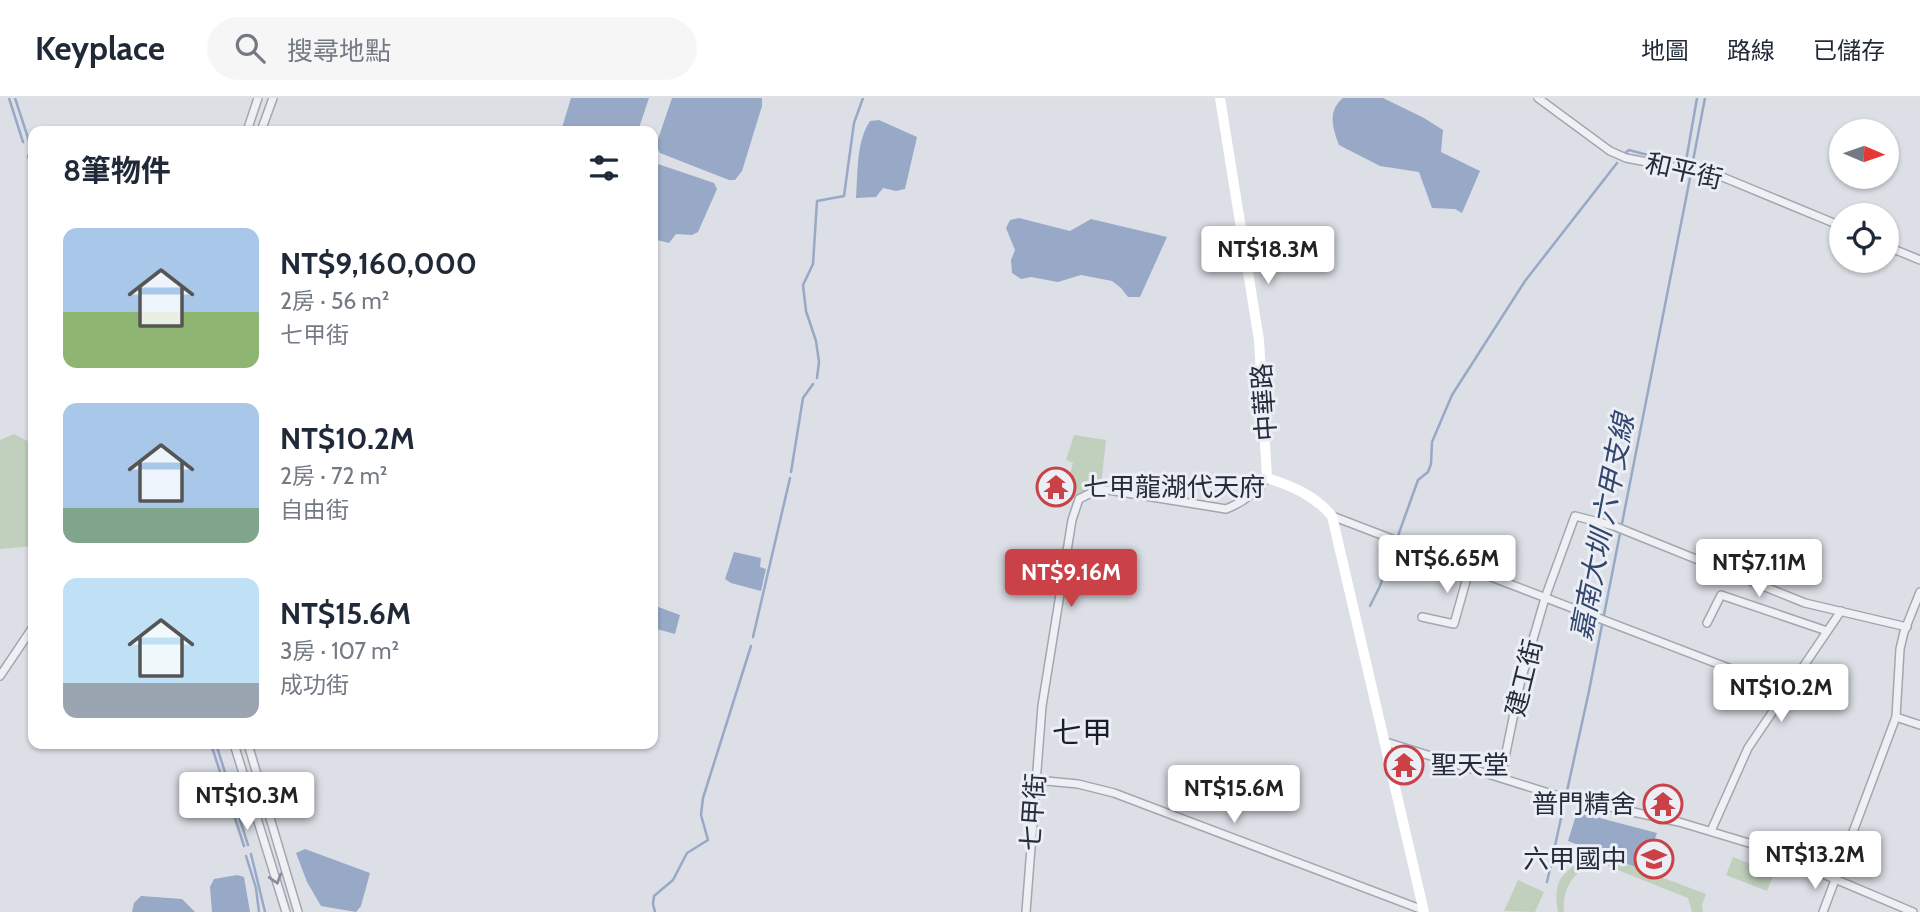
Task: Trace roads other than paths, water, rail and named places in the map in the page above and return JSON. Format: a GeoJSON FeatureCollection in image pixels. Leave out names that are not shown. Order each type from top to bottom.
{"type":"FeatureCollection","features":[{"type":"Feature","properties":{"kind":"street"},"geometry":{"type":"LineString","coordinates":[[249,126],[258,98]]}},
{"type":"Feature","properties":{"kind":"street"},"geometry":{"type":"LineString","coordinates":[[263,126],[272,98]]}},
{"type":"Feature","properties":{"kind":"street","name":"中華路"},"geometry":{"type":"LineString","coordinates":[[1220,98],[1257,319],[1266,428],[1267,478],[1285,483],[1311,496],[1332,516]]}},
{"type":"Feature","properties":{"kind":"street","name":"和平街"},"geometry":{"type":"LineString","coordinates":[[1538,98],[1610,151],[1626,158],[1720,176],[1829,221]]}},
{"type":"Feature","properties":{"kind":"street"},"geometry":{"type":"LineString","coordinates":[[1899,251],[1920,260]]}},
{"type":"Feature","properties":{"kind":"street","name":"七甲街"},"geometry":{"type":"LineString","coordinates":[[1026,912],[1047,666],[1072,520],[1079,499],[1097,490],[1108,490],[1226,509],[1260,487],[1267,478]]}},
{"type":"Feature","properties":{"kind":"street"},"geometry":{"type":"LineString","coordinates":[[1332,516],[1786,690]]}},
{"type":"Feature","properties":{"kind":"street"},"geometry":{"type":"LineString","coordinates":[[1332,516],[1424,911]]}},
{"type":"Feature","properties":{"kind":"street","name":"建工街"},"geometry":{"type":"LineString","coordinates":[[1501,777],[1520,684],[1545,598],[1575,516],[1621,529],[1805,603],[1907,627]]}},
{"type":"Feature","properties":{"kind":"street"},"geometry":{"type":"LineString","coordinates":[[1422,617],[1454,624],[1470,567]]}},
{"type":"Feature","properties":{"kind":"street"},"geometry":{"type":"LineString","coordinates":[[1823,912],[1896,716],[1900,649],[1920,592]]}},
{"type":"Feature","properties":{"kind":"street"},"geometry":{"type":"LineString","coordinates":[[1707,623],[1721,595],[1827,631]]}},
{"type":"Feature","properties":{"kind":"street"},"geometry":{"type":"LineString","coordinates":[[1712,831],[1748,747],[1841,611]]}},
{"type":"Feature","properties":{"kind":"street"},"geometry":{"type":"LineString","coordinates":[[0,676],[28,634]]}},
{"type":"Feature","properties":{"kind":"street"},"geometry":{"type":"LineString","coordinates":[[1896,716],[1920,725]]}},
{"type":"Feature","properties":{"kind":"street"},"geometry":{"type":"LineString","coordinates":[[1386,742],[1555,794],[1712,831],[1752,844],[1913,912]]}},
{"type":"Feature","properties":{"kind":"street"},"geometry":{"type":"LineString","coordinates":[[236,749],[286,912]]}},
{"type":"Feature","properties":{"kind":"street"},"geometry":{"type":"LineString","coordinates":[[249,749],[298,912]]}},
{"type":"Feature","properties":{"kind":"street"},"geometry":{"type":"LineString","coordinates":[[1036,780],[1078,784],[1114,793],[1424,911]]}},
{"type":"Feature","properties":{"kind":"water"},"geometry":{"type":"Polygon","coordinates":[[[571,98],[649,98],[640,126],[563,126],[571,98]]]}},
{"type":"Feature","properties":{"kind":"water"},"geometry":{"type":"Polygon","coordinates":[[[672,98],[762,98],[762,106],[742,171],[735,180],[660,153],[658,139],[672,98]]]}},
{"type":"Feature","properties":{"kind":"water"},"geometry":{"type":"Polygon","coordinates":[[[1343,98],[1383,98],[1443,130],[1441,152],[1480,171],[1462,213],[1455,209],[1432,208],[1419,172],[1380,166],[1339,145],[1333,126],[1333,114],[1343,98]]]}},
{"type":"Feature","properties":{"kind":"water"},"geometry":{"type":"Polygon","coordinates":[[[879,120],[917,137],[905,189],[896,191],[883,188],[876,197],[856,198],[862,138],[870,121],[879,120]]]}},
{"type":"Feature","properties":{"kind":"water"},"geometry":{"type":"Polygon","coordinates":[[[658,164],[714,183],[717,189],[698,232],[692,235],[676,234],[669,243],[658,240],[658,164]]]}},
{"type":"Feature","properties":{"kind":"water"},"geometry":{"type":"Polygon","coordinates":[[[1019,218],[1070,231],[1091,219],[1167,237],[1140,297],[1128,297],[1112,281],[1081,275],[1058,282],[1031,277],[1021,279],[1012,273],[1011,260],[1015,250],[1006,228],[1010,220],[1019,218]]]}},
{"type":"Feature","properties":{"kind":"water"},"geometry":{"type":"Polygon","coordinates":[[[734,552],[761,558],[760,567],[766,569],[761,591],[725,579],[734,552]]]}},
{"type":"Feature","properties":{"kind":"water"},"geometry":{"type":"Polygon","coordinates":[[[658,607],[680,615],[675,634],[658,629],[658,607]]]}},
{"type":"Feature","properties":{"kind":"water"},"geometry":{"type":"Polygon","coordinates":[[[1577,812],[1657,833],[1643,870],[1568,841],[1577,812]]]}},
{"type":"Feature","properties":{"kind":"water"},"geometry":{"type":"Polygon","coordinates":[[[305,849],[370,873],[361,906],[356,912],[321,906],[307,882],[296,853],[305,849]]]}},
{"type":"Feature","properties":{"kind":"water"},"geometry":{"type":"Polygon","coordinates":[[[237,875],[244,877],[250,912],[212,912],[210,887],[214,879],[237,875]]]}},
{"type":"Feature","properties":{"kind":"water"},"geometry":{"type":"Polygon","coordinates":[[[141,896],[182,899],[195,912],[132,912],[134,903],[141,896]]]}},
{"type":"Feature","properties":{"kind":"waterway"},"geometry":{"type":"LineString","coordinates":[[9,98],[23,142]]}},
{"type":"Feature","properties":{"kind":"waterway"},"geometry":{"type":"LineString","coordinates":[[15,98],[28,138]]}},
{"type":"Feature","properties":{"kind":"waterway"},"geometry":{"type":"LineString","coordinates":[[817,378],[819,362],[816,341],[806,311],[803,285],[813,264],[817,201],[844,196],[854,123],[863,98]]}},
{"type":"Feature","properties":{"kind":"waterway"},"geometry":{"type":"LineString","coordinates":[[1625,153],[1629,150],[1681,164],[1686,161],[1697,98]]}},
{"type":"Feature","properties":{"kind":"waterway","name":"嘉南大圳 六甲支線"},"geometry":{"type":"LineString","coordinates":[[1692,166],[1705,98]]}},
{"type":"Feature","properties":{"kind":"waterway"},"geometry":{"type":"LineString","coordinates":[[1370,606],[1380,586],[1418,480],[1428,472],[1432,442],[1452,395],[1525,281],[1617,163]]}},
{"type":"Feature","properties":{"kind":"waterway","name":"嘉南大圳 六甲支線"},"geometry":{"type":"LineString","coordinates":[[1547,882],[1589,691],[1690,178]]}},
{"type":"Feature","properties":{"kind":"waterway"},"geometry":{"type":"LineString","coordinates":[[791,472],[803,398],[813,384]]}},
{"type":"Feature","properties":{"kind":"waterway"},"geometry":{"type":"LineString","coordinates":[[753,637],[790,478]]}},
{"type":"Feature","properties":{"kind":"waterway"},"geometry":{"type":"LineString","coordinates":[[655,912],[654,896],[673,880],[687,853],[708,840],[701,815],[703,798],[751,646]]}},
{"type":"Feature","properties":{"kind":"waterway"},"geometry":{"type":"LineString","coordinates":[[213,749],[244,846]]}},
{"type":"Feature","properties":{"kind":"waterway"},"geometry":{"type":"LineString","coordinates":[[218,749],[248,845]]}},
{"type":"Feature","properties":{"kind":"waterway"},"geometry":{"type":"LineString","coordinates":[[251,854],[265,912]]}},
{"type":"Feature","properties":{"kind":"waterway"},"geometry":{"type":"LineString","coordinates":[[246,856],[256,888],[259,912]]}},
{"type":"Feature","properties":{"kind":"place","name":"七甲龍湖代天府"},"geometry":{"type":"Point","coordinates":[1056,487]}},
{"type":"Feature","properties":{"kind":"place","name":"聖天堂"},"geometry":{"type":"Point","coordinates":[1404,765]}},
{"type":"Feature","properties":{"kind":"place","name":"普門精舍"},"geometry":{"type":"Point","coordinates":[1663,804]}},
{"type":"Feature","properties":{"kind":"place","name":"六甲國中"},"geometry":{"type":"Point","coordinates":[1654,859]}},
{"type":"Feature","properties":{"kind":"district","name":"七甲"},"geometry":{"type":"Point","coordinates":[1082,733]}}]}
